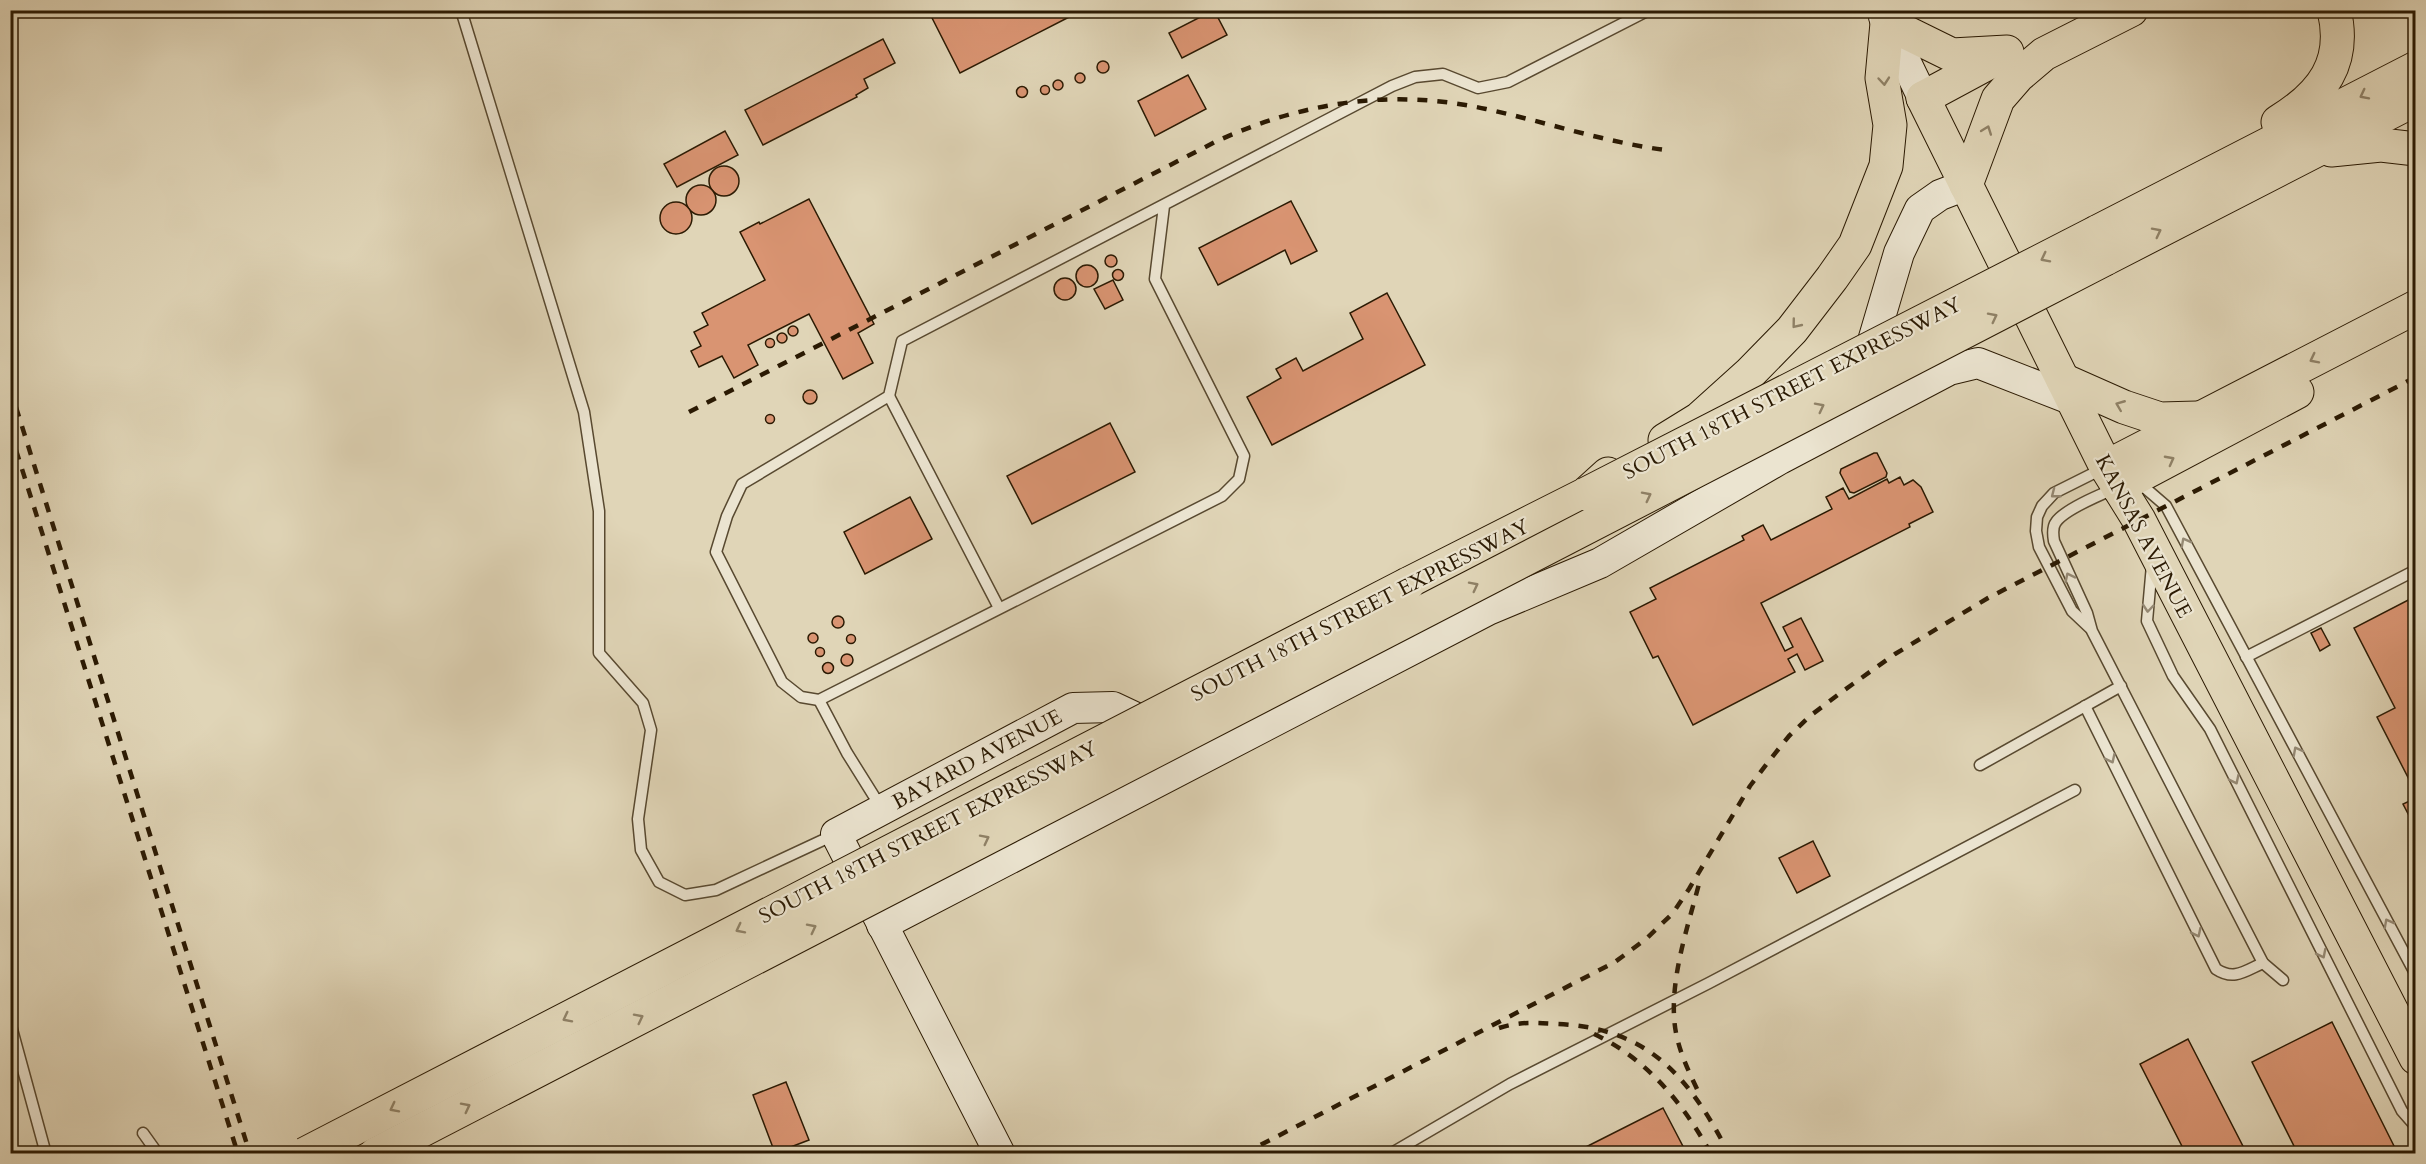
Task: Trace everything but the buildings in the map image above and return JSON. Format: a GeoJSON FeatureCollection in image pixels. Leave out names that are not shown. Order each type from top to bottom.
{"type":"FeatureCollection","features":[{"type":"Feature","properties":{"kind":"main road"},"geometry":{"type":"LineString","coordinates":[[1923,98],[2085,10]]}},
{"type":"Feature","properties":{"kind":"main road"},"geometry":{"type":"LineString","coordinates":[[1966,185],[1998,99],[2018,76],[2044,54],[2131,10]]}},
{"type":"Feature","properties":{"kind":"main road"},"geometry":{"type":"LineString","coordinates":[[2233,163],[2263,130],[2290,115],[2312,97],[2329,75],[2338,51],[2339,31],[2334,10]]}},
{"type":"Feature","properties":{"kind":"main road"},"geometry":{"type":"LineString","coordinates":[[1586,494],[1614,469],[1699,419],[1750,373],[1792,330],[1855,245],[1886,166],[1890,124],[1882,78],[1884,17],[1952,55],[2007,52]]}},
{"type":"Feature","properties":{"kind":"main road","name":"SOUTH 18TH STREET EXPRESSWAY"},"geometry":{"type":"LineString","coordinates":[[376,1154],[2101,245],[2233,163],[2415,68]]}},
{"type":"Feature","properties":{"kind":"main road","name":"KANSAS AVENUE"},"geometry":{"type":"LineString","coordinates":[[1923,98],[2112,477],[2154,550],[2415,1058]]}},
{"type":"Feature","properties":{"kind":"main road","name":"SOUTH 18TH STREET EXPRESSWAY"},"geometry":{"type":"LineString","coordinates":[[305,1154],[1586,494],[2101,245],[2314,151],[2415,99]]}},
{"type":"Feature","properties":{"kind":"main road"},"geometry":{"type":"LineString","coordinates":[[2314,151],[2381,145],[2415,149]]}},
{"type":"Feature","properties":{"kind":"main road"},"geometry":{"type":"LineString","coordinates":[[2112,477],[2158,442],[2197,418],[2415,307]]}},
{"type":"Feature","properties":{"kind":"main road"},"geometry":{"type":"LineString","coordinates":[[2112,477],[2415,329]]}},
{"type":"Feature","properties":{"kind":"main road"},"geometry":{"type":"LineString","coordinates":[[2068,390],[2160,419],[2197,418]]}},
{"type":"Feature","properties":{"kind":"street","name":"KANSAS AVENUE"},"geometry":{"type":"LineString","coordinates":[[1884,17],[1923,98]]}},
{"type":"Feature","properties":{"kind":"street","name":"BAYARD AVENUE"},"geometry":{"type":"LineString","coordinates":[[836,834],[1073,708],[1113,707],[1147,723],[1868,358],[1899,253],[1920,210],[1940,195],[1966,185]]}},
{"type":"Feature","properties":{"kind":"street"},"geometry":{"type":"LineString","coordinates":[[882,925],[1488,610],[1600,563],[1780,459],[1950,370],[1978,363],[2068,390]]}},
{"type":"Feature","properties":{"kind":"street"},"geometry":{"type":"LineString","coordinates":[[836,834],[1000,1154]]}},
{"type":"Feature","properties":{"kind":"lane"},"geometry":{"type":"LineString","coordinates":[[461,10],[584,412],[599,511],[599,653],[643,703],[651,730],[638,819],[641,850],[659,882],[685,895],[716,890],[836,834]]}},
{"type":"Feature","properties":{"kind":"lane"},"geometry":{"type":"LineString","coordinates":[[999,608],[889,396],[902,341],[1392,86],[1415,77],[1443,74],[1478,88],[1508,82],[1649,10]]}},
{"type":"Feature","properties":{"kind":"lane"},"geometry":{"type":"LineString","coordinates":[[889,396],[742,484],[727,516],[716,552],[782,682],[801,697],[819,700],[1222,496],[1239,479],[1244,456],[1155,279],[1164,206]]}},
{"type":"Feature","properties":{"kind":"lane"},"geometry":{"type":"LineString","coordinates":[[2092,631],[2072,611],[2039,547],[2036,531],[2037,517],[2042,506],[2054,493],[2112,477],[2144,488],[2166,506],[2415,975]]}},
{"type":"Feature","properties":{"kind":"lane"},"geometry":{"type":"LineString","coordinates":[[2112,477],[2088,500],[2056,522],[2053,530],[2054,541],[2087,613],[2092,631],[2263,963],[2283,980]]}},
{"type":"Feature","properties":{"kind":"lane"},"geometry":{"type":"LineString","coordinates":[[2154,550],[2147,621],[2173,676],[2210,729],[2402,1111],[2415,1127]]}},
{"type":"Feature","properties":{"kind":"lane"},"geometry":{"type":"LineString","coordinates":[[2247,657],[2415,570]]}},
{"type":"Feature","properties":{"kind":"lane"},"geometry":{"type":"LineString","coordinates":[[1980,765],[2121,686]]}},
{"type":"Feature","properties":{"kind":"lane"},"geometry":{"type":"LineString","coordinates":[[819,700],[847,753],[882,809]]}},
{"type":"Feature","properties":{"kind":"lane"},"geometry":{"type":"LineString","coordinates":[[2085,706],[2216,969],[2226,976],[2263,963]]}},
{"type":"Feature","properties":{"kind":"lane"},"geometry":{"type":"LineString","coordinates":[[1390,1154],[1510,1084],[1709,983],[2075,790]]}},
{"type":"Feature","properties":{"kind":"lane"},"geometry":{"type":"LineString","coordinates":[[10,1022],[46,1154]]}},
{"type":"Feature","properties":{"kind":"lane"},"geometry":{"type":"LineString","coordinates":[[10,1058],[23,1075]]}},
{"type":"Feature","properties":{"kind":"lane"},"geometry":{"type":"LineString","coordinates":[[143,1133],[158,1154]]}},
{"type":"Feature","properties":{"kind":"railway"},"geometry":{"type":"LineString","coordinates":[[689,412],[1215,142],[1248,128],[1314,108],[1381,100],[1451,103],[1486,109],[1597,137],[1665,150]]}},
{"type":"Feature","properties":{"kind":"railway"},"geometry":{"type":"LineString","coordinates":[[1243,1154],[1615,962],[1646,939],[1673,913],[1750,786],[1789,736],[1810,716],[1895,654],[1988,598],[2416,377]]}},
{"type":"Feature","properties":{"kind":"railway"},"geometry":{"type":"LineString","coordinates":[[10,388],[250,1154]]}},
{"type":"Feature","properties":{"kind":"railway"},"geometry":{"type":"LineString","coordinates":[[10,431],[238,1154]]}},
{"type":"Feature","properties":{"kind":"railway"},"geometry":{"type":"LineString","coordinates":[[1697,1089],[1687,1068],[1676,1033],[1674,995],[1680,956],[1700,880]]}},
{"type":"Feature","properties":{"kind":"railway"},"geometry":{"type":"LineString","coordinates":[[1499,1028],[1529,1023],[1590,1028],[1618,1035],[1642,1047],[1663,1062],[1682,1081],[1699,1102],[1729,1154]]}},
{"type":"Feature","properties":{"kind":"railway"},"geometry":{"type":"LineString","coordinates":[[1594,1034],[1630,1056],[1662,1084],[1689,1118],[1711,1154]]}}]}
